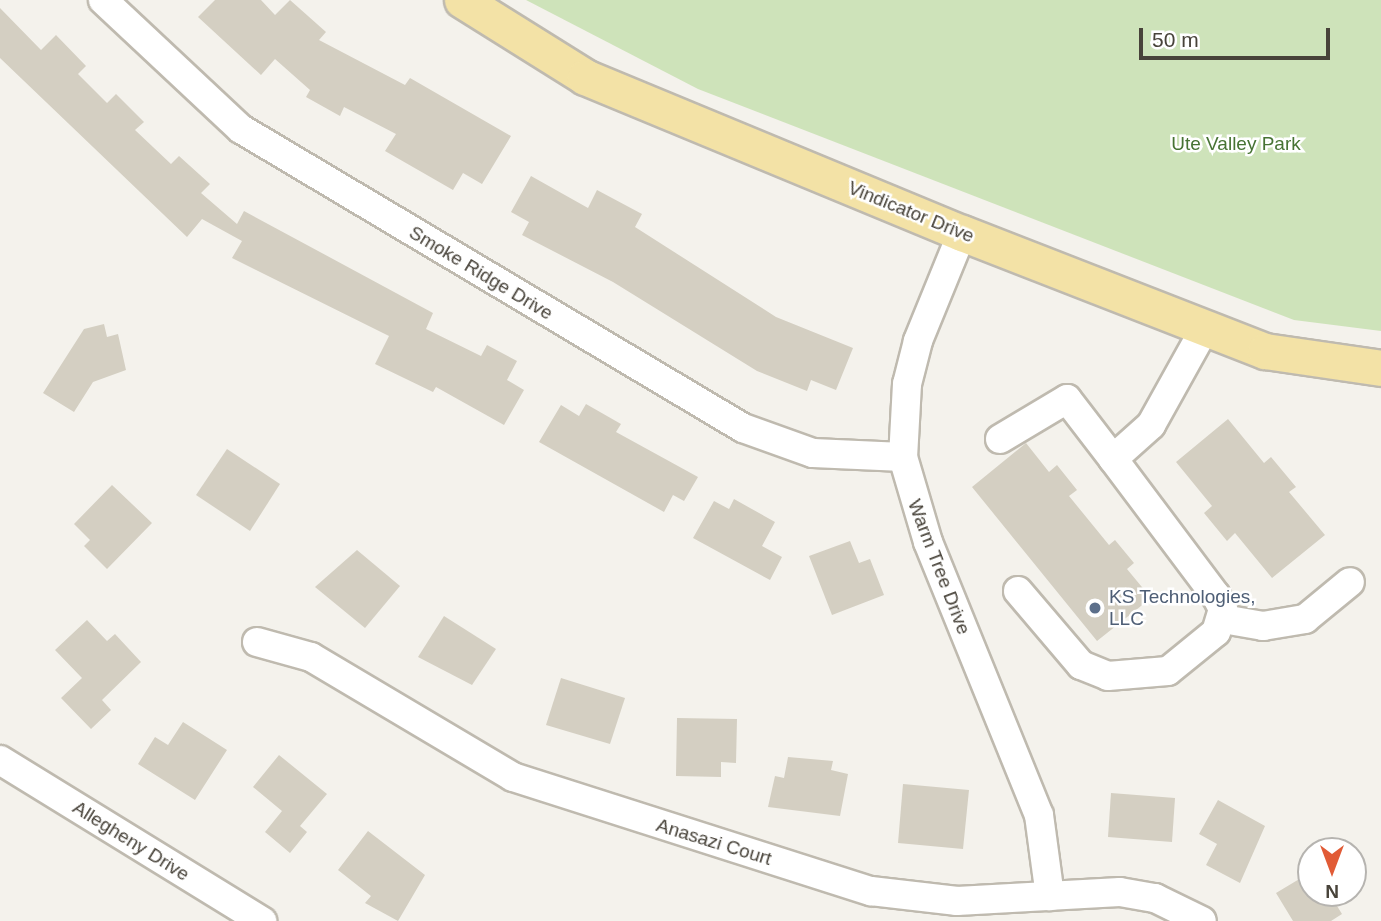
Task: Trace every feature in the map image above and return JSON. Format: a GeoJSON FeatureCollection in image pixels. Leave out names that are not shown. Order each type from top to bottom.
{"type":"FeatureCollection","features":[{"type":"Feature","properties":{"kind":"main road","name":"Vindicator Drive"},"geometry":{"type":"LineString","coordinates":[[462,0],[586,77],[962,233],[1205,328],[1308,362],[1381,368]]}},
{"type":"Feature","properties":{"kind":"street","name":"Smoke Ridge Drive"},"geometry":{"type":"LineString","coordinates":[[103,0],[241,129],[743,428],[813,453],[903,457]]}},
{"type":"Feature","properties":{"kind":"street","name":"Warm Tree Drive"},"geometry":{"type":"LineString","coordinates":[[962,233],[912,362],[903,457],[928,542],[1040,816],[1050,896]]}},
{"type":"Feature","properties":{"kind":"street"},"geometry":{"type":"LineString","coordinates":[[1113,458],[1151,425],[1205,328]]}},
{"type":"Feature","properties":{"kind":"street"},"geometry":{"type":"LineString","coordinates":[[1000,439],[1067,400],[1216,596],[1223,619]]}},
{"type":"Feature","properties":{"kind":"street"},"geometry":{"type":"LineString","coordinates":[[1223,619],[1262,626],[1305,619],[1350,582]]}},
{"type":"Feature","properties":{"kind":"street"},"geometry":{"type":"LineString","coordinates":[[1018,591],[1081,665],[1108,676],[1168,671],[1203,646],[1223,619]]}},
{"type":"Feature","properties":{"kind":"street","name":"Anasazi Court"},"geometry":{"type":"LineString","coordinates":[[257,642],[311,657],[474,758],[568,797],[871,891],[957,901],[1050,896],[1144,896],[1202,921]]}},
{"type":"Feature","properties":{"kind":"street","name":"Allegheny Drive"},"geometry":{"type":"LineString","coordinates":[[0,760],[262,921]]}},
{"type":"Feature","properties":{"kind":"green space","name":"Ute Valley Park"},"geometry":{"type":"Polygon","coordinates":[[[526,0],[1381,0],[1381,331],[1294,320],[698,89],[526,0]]]}},
{"type":"Feature","properties":{"kind":"building"},"geometry":{"type":"Polygon","coordinates":[[[215,0],[261,0],[275,15],[290,0],[326,32],[319,40],[405,85],[410,78],[511,136],[482,184],[463,173],[453,190],[385,151],[396,134],[344,107],[340,116],[306,97],[310,90],[275,59],[261,75],[198,17],[215,0]]]}},
{"type":"Feature","properties":{"kind":"building"},"geometry":{"type":"Polygon","coordinates":[[[0,8],[41,50],[56,35],[86,66],[78,74],[107,103],[116,94],[144,122],[135,130],[171,164],[179,156],[210,184],[201,193],[237,224],[244,211],[433,313],[426,329],[481,356],[487,345],[517,361],[507,380],[524,390],[504,425],[436,387],[433,392],[375,364],[389,336],[232,258],[242,241],[202,219],[187,237],[0,58],[0,8]]]}},
{"type":"Feature","properties":{"kind":"building"},"geometry":{"type":"Polygon","coordinates":[[[531,176],[588,208],[597,190],[642,214],[635,227],[776,317],[853,348],[836,390],[811,380],[807,391],[757,371],[613,282],[522,235],[529,222],[511,212],[531,176]]]}},
{"type":"Feature","properties":{"kind":"building"},"geometry":{"type":"Polygon","coordinates":[[[104,324],[107,337],[118,334],[126,370],[93,382],[74,412],[43,393],[84,329],[104,324]]]}},
{"type":"Feature","properties":{"kind":"building"},"geometry":{"type":"Polygon","coordinates":[[[586,404],[621,424],[616,432],[698,477],[684,501],[673,495],[664,512],[539,442],[561,405],[579,416],[586,404]]]}},
{"type":"Feature","properties":{"kind":"building"},"geometry":{"type":"Polygon","coordinates":[[[1228,419],[1264,463],[1271,457],[1296,487],[1289,492],[1325,535],[1272,578],[1235,533],[1227,541],[1204,513],[1212,506],[1176,462],[1228,419]]]}},
{"type":"Feature","properties":{"kind":"building"},"geometry":{"type":"Polygon","coordinates":[[[1026,443],[1049,472],[1057,465],[1077,490],[1069,496],[1109,545],[1115,540],[1134,563],[1127,569],[1151,598],[1097,641],[972,487],[1026,443]]]}},
{"type":"Feature","properties":{"kind":"building"},"geometry":{"type":"Polygon","coordinates":[[[227,449],[280,484],[250,531],[196,495],[227,449]]]}},
{"type":"Feature","properties":{"kind":"building"},"geometry":{"type":"Polygon","coordinates":[[[112,485],[152,523],[107,569],[84,546],[90,540],[74,524],[112,485]]]}},
{"type":"Feature","properties":{"kind":"building"},"geometry":{"type":"Polygon","coordinates":[[[734,499],[775,522],[762,546],[782,557],[770,580],[693,538],[714,501],[729,509],[734,499]]]}},
{"type":"Feature","properties":{"kind":"building"},"geometry":{"type":"Polygon","coordinates":[[[850,541],[859,563],[870,559],[884,595],[832,615],[809,556],[850,541]]]}},
{"type":"Feature","properties":{"kind":"building"},"geometry":{"type":"Polygon","coordinates":[[[357,550],[400,586],[365,628],[315,587],[357,550]]]}},
{"type":"Feature","properties":{"kind":"building"},"geometry":{"type":"Polygon","coordinates":[[[444,616],[496,649],[472,685],[418,657],[444,616]]]}},
{"type":"Feature","properties":{"kind":"building"},"geometry":{"type":"Polygon","coordinates":[[[87,620],[107,641],[115,634],[141,662],[102,700],[111,710],[91,729],[61,698],[82,678],[55,650],[87,620]]]}},
{"type":"Feature","properties":{"kind":"building"},"geometry":{"type":"Polygon","coordinates":[[[561,678],[625,698],[610,744],[546,725],[561,678]]]}},
{"type":"Feature","properties":{"kind":"building"},"geometry":{"type":"Polygon","coordinates":[[[677,718],[737,719],[736,763],[721,762],[721,777],[676,776],[677,718]]]}},
{"type":"Feature","properties":{"kind":"building"},"geometry":{"type":"Polygon","coordinates":[[[183,722],[227,750],[195,800],[138,764],[155,737],[168,745],[183,722]]]}},
{"type":"Feature","properties":{"kind":"building"},"geometry":{"type":"Polygon","coordinates":[[[279,755],[327,794],[300,826],[307,832],[290,853],[265,832],[282,811],[253,787],[279,755]]]}},
{"type":"Feature","properties":{"kind":"building"},"geometry":{"type":"Polygon","coordinates":[[[788,757],[833,761],[831,770],[848,774],[840,816],[768,807],[775,776],[784,778],[788,757]]]}},
{"type":"Feature","properties":{"kind":"building"},"geometry":{"type":"Polygon","coordinates":[[[903,784],[969,790],[963,849],[898,843],[903,784]]]}},
{"type":"Feature","properties":{"kind":"building"},"geometry":{"type":"Polygon","coordinates":[[[1111,793],[1175,798],[1172,842],[1108,837],[1111,793]]]}},
{"type":"Feature","properties":{"kind":"building"},"geometry":{"type":"Polygon","coordinates":[[[1218,800],[1265,826],[1240,883],[1206,865],[1217,844],[1199,834],[1218,800]]]}},
{"type":"Feature","properties":{"kind":"building"},"geometry":{"type":"Polygon","coordinates":[[[368,831],[425,875],[398,921],[365,903],[371,896],[338,870],[368,831]]]}},
{"type":"Feature","properties":{"kind":"building"},"geometry":{"type":"Polygon","coordinates":[[[1297,880],[1297,907],[1338,907],[1342,914],[1331,921],[1293,921],[1276,893],[1297,880]]]}},
{"type":"Feature","properties":{"kind":"place","name":"KS Technologies, LLC"},"geometry":{"type":"Point","coordinates":[1095,608]}}]}
